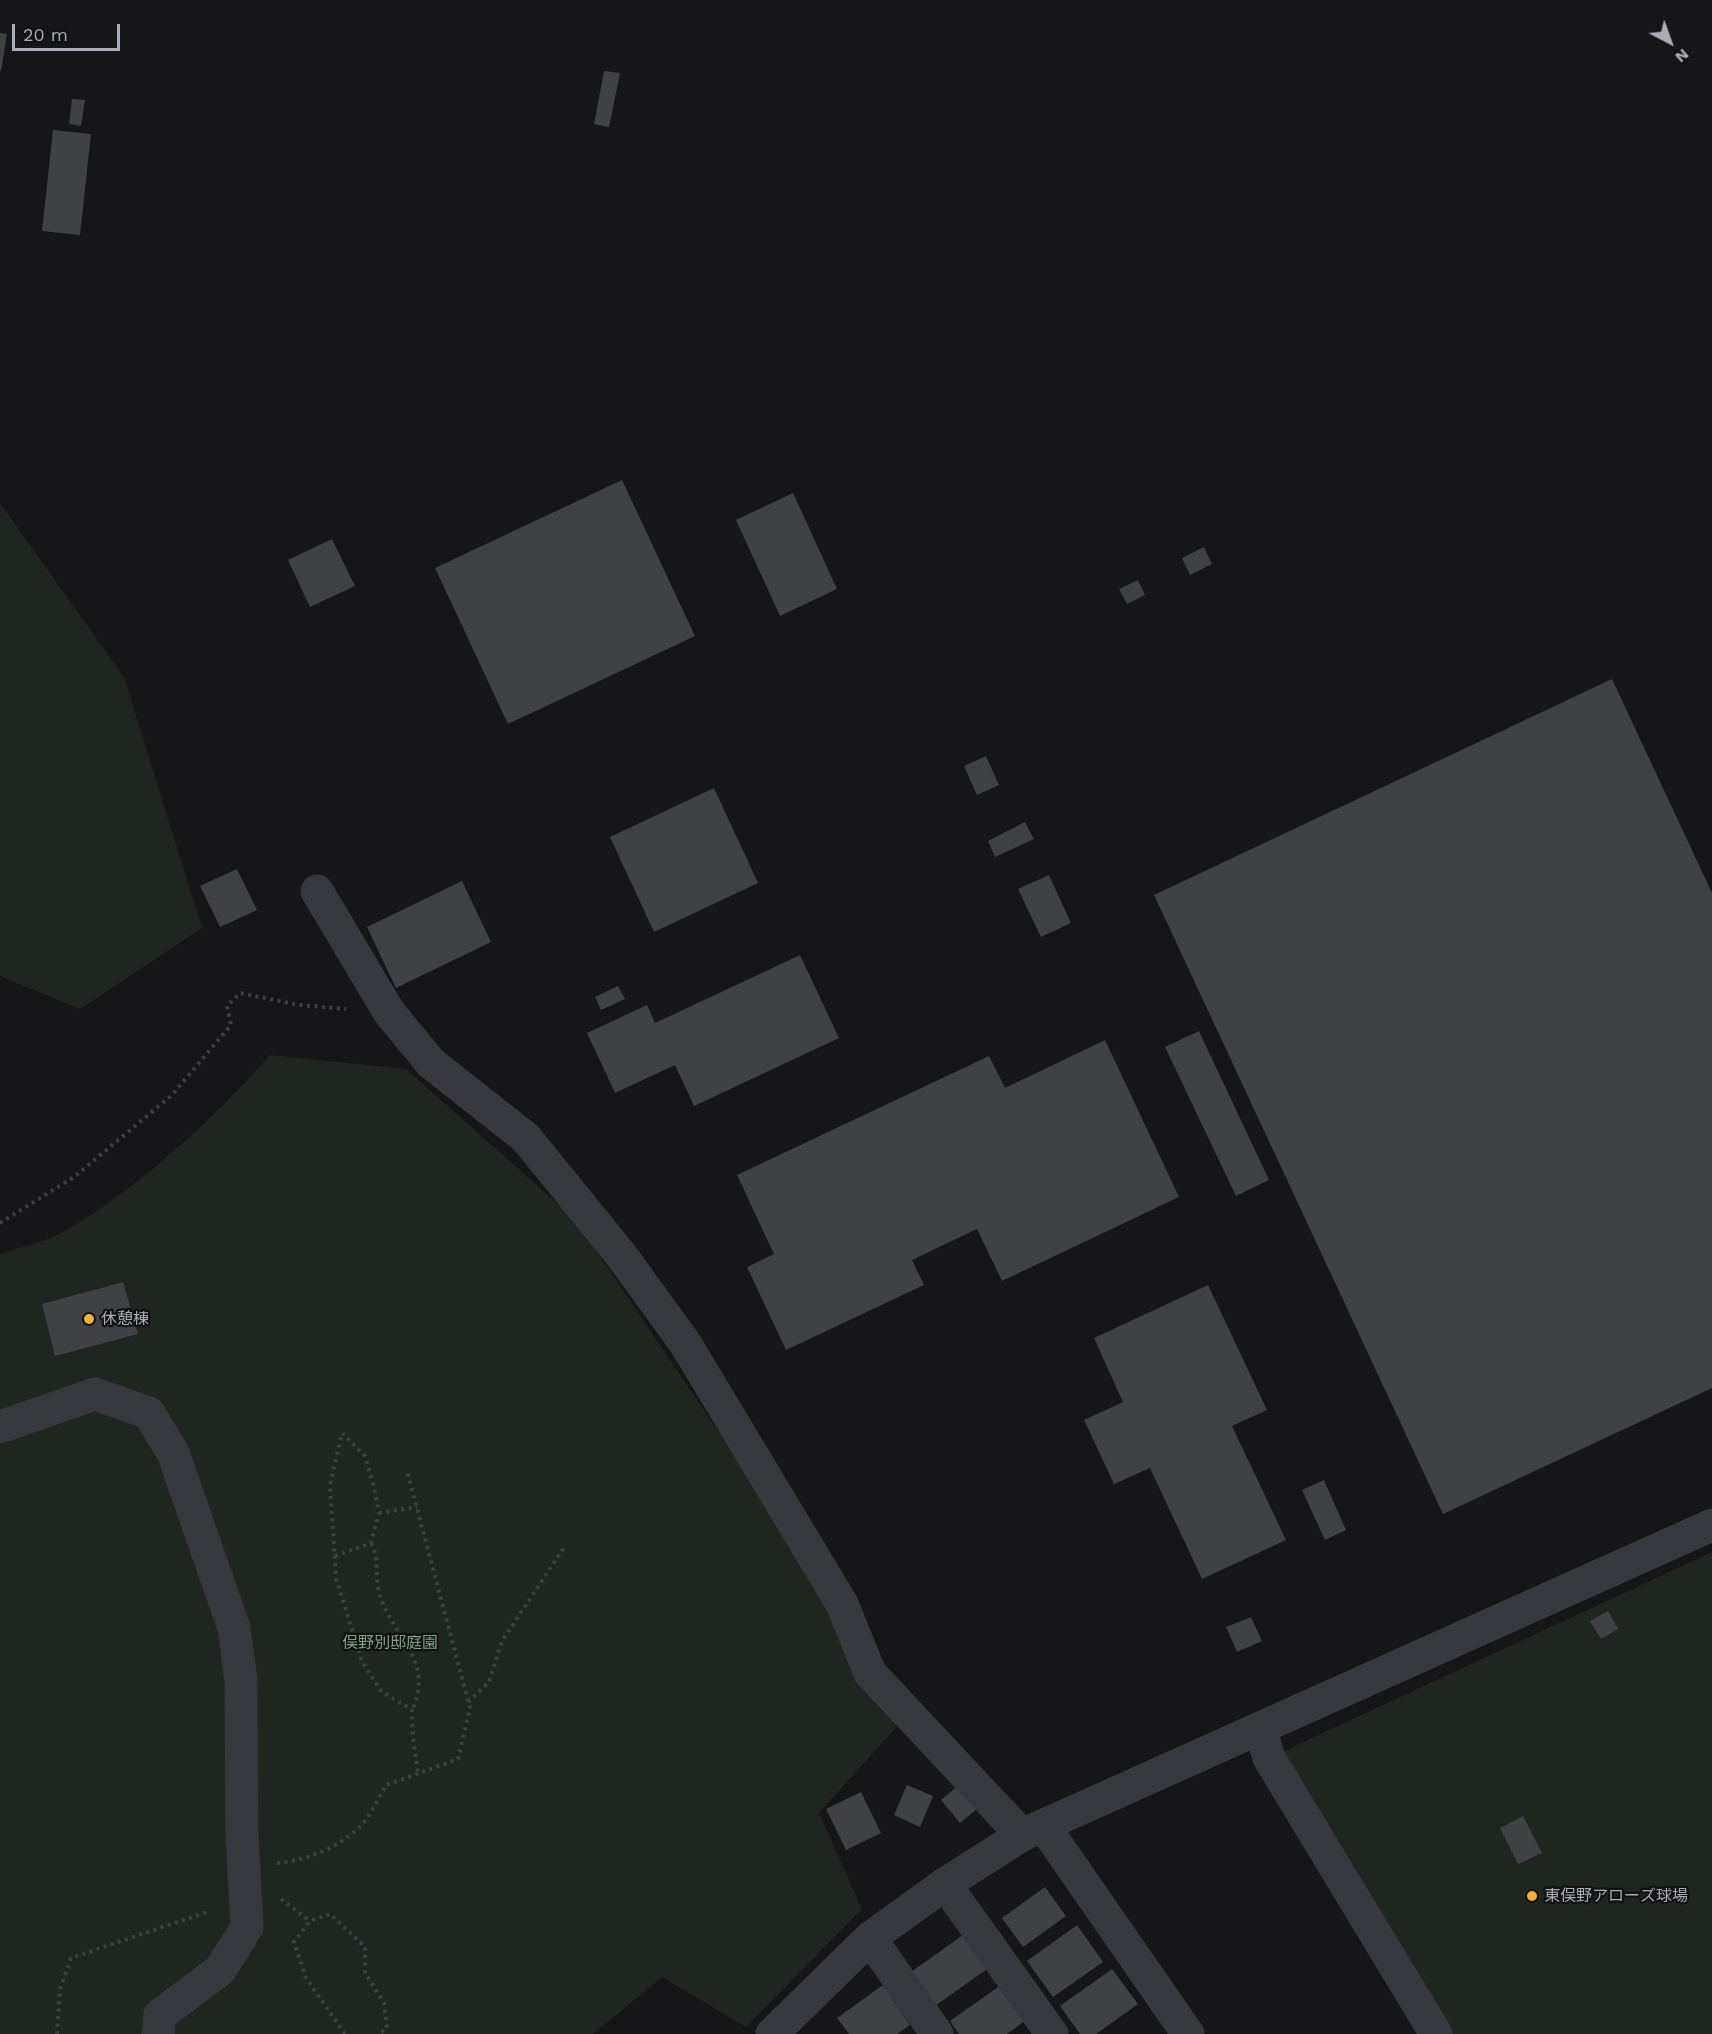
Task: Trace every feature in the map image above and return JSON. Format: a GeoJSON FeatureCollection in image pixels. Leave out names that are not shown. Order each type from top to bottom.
{"type":"FeatureCollection","features":[{"type":"Feature","properties":{"kind":"street"},"geometry":{"type":"LineString","coordinates":[[317,891],[389,1012],[431,1063],[526,1138],[621,1256],[685,1343],[842,1604],[870,1673],[1032,1830],[1188,2034]]}},
{"type":"Feature","properties":{"kind":"street"},"geometry":{"type":"LineString","coordinates":[[0,1426],[95,1394],[149,1413],[173,1453],[234,1628],[241,1681],[243,1866],[247,1927],[220,1970],[160,2015],[158,2034]]}},
{"type":"Feature","properties":{"kind":"street"},"geometry":{"type":"LineString","coordinates":[[772,2034],[870,1938],[945,1884],[1032,1830],[1261,1730],[1712,1525]]}},
{"type":"Feature","properties":{"kind":"street"},"geometry":{"type":"LineString","coordinates":[[1261,1730],[1269,1758],[1436,2034]]}},
{"type":"Feature","properties":{"kind":"street"},"geometry":{"type":"LineString","coordinates":[[945,1884],[1052,2034]]}},
{"type":"Feature","properties":{"kind":"street"},"geometry":{"type":"LineString","coordinates":[[870,1938],[937,2034]]}},
{"type":"Feature","properties":{"kind":"path"},"geometry":{"type":"LineString","coordinates":[[0,1223],[74,1177],[172,1095],[231,1025],[227,1006],[240,993],[299,1005]]}},
{"type":"Feature","properties":{"kind":"path"},"geometry":{"type":"LineString","coordinates":[[412,1710],[381,1690],[362,1662],[336,1578],[330,1485],[342,1433],[365,1456],[379,1513],[371,1543],[377,1554],[380,1596],[416,1661],[420,1694],[412,1710],[412,1737],[418,1773]]}},
{"type":"Feature","properties":{"kind":"path"},"geometry":{"type":"LineString","coordinates":[[243,1866],[294,1862],[344,1842],[365,1820],[386,1785],[458,1759],[470,1708],[407,1471]]}},
{"type":"Feature","properties":{"kind":"path"},"geometry":{"type":"LineString","coordinates":[[379,1513],[417,1507]]}},
{"type":"Feature","properties":{"kind":"path"},"geometry":{"type":"LineString","coordinates":[[335,1556],[371,1543]]}},
{"type":"Feature","properties":{"kind":"path"},"geometry":{"type":"LineString","coordinates":[[468,1702],[489,1682],[502,1641],[565,1546]]}},
{"type":"Feature","properties":{"kind":"path"},"geometry":{"type":"LineString","coordinates":[[57,2034],[60,1989],[70,1958],[246,1900]]}},
{"type":"Feature","properties":{"kind":"path"},"geometry":{"type":"LineString","coordinates":[[345,2034],[306,1978],[294,1942],[310,1922],[330,1914],[365,1947],[365,1973],[384,2003],[387,2028],[379,2034]]}},
{"type":"Feature","properties":{"kind":"green space"},"geometry":{"type":"Polygon","coordinates":[[[0,503],[124,677],[202,928],[80,1009],[0,976],[0,503]]]}},
{"type":"Feature","properties":{"kind":"green space","name":"俣野別邸庭園"},"geometry":{"type":"Polygon","coordinates":[[[270,1055],[406,1069],[575,1219],[724,1440],[901,1722],[819,1813],[862,1909],[746,2027],[662,1977],[593,2034],[0,2034],[0,1254],[58,1235],[121,1194],[200,1127],[270,1055]]]}},
{"type":"Feature","properties":{"kind":"green space","name":"東俣野アローズ球場"},"geometry":{"type":"Polygon","coordinates":[[[1712,1552],[1712,2034],[1436,2034],[1269,1758],[1712,1552]]]}},
{"type":"Feature","properties":{"kind":"building"},"geometry":{"type":"Polygon","coordinates":[[[0,33],[7,34],[1,71],[0,71],[0,33]]]}},
{"type":"Feature","properties":{"kind":"building"},"geometry":{"type":"Polygon","coordinates":[[[604,71],[620,73],[609,127],[594,124],[604,71]]]}},
{"type":"Feature","properties":{"kind":"building"},"geometry":{"type":"Polygon","coordinates":[[[72,99],[85,100],[81,126],[69,124],[72,99]]]}},
{"type":"Feature","properties":{"kind":"building"},"geometry":{"type":"Polygon","coordinates":[[[53,130],[91,134],[80,235],[42,231],[53,130]]]}},
{"type":"Feature","properties":{"kind":"building"},"geometry":{"type":"Polygon","coordinates":[[[622,480],[695,636],[508,724],[435,568],[622,480]]]}},
{"type":"Feature","properties":{"kind":"building"},"geometry":{"type":"Polygon","coordinates":[[[793,493],[837,589],[780,616],[736,520],[793,493]]]}},
{"type":"Feature","properties":{"kind":"building"},"geometry":{"type":"Polygon","coordinates":[[[332,539],[355,586],[310,607],[288,560],[332,539]]]}},
{"type":"Feature","properties":{"kind":"building"},"geometry":{"type":"Polygon","coordinates":[[[1204,547],[1212,564],[1190,575],[1182,558],[1204,547]]]}},
{"type":"Feature","properties":{"kind":"building"},"geometry":{"type":"Polygon","coordinates":[[[1138,580],[1145,595],[1127,604],[1119,589],[1138,580]]]}},
{"type":"Feature","properties":{"kind":"building"},"geometry":{"type":"Polygon","coordinates":[[[1612,679],[1712,893],[1712,1388],[1443,1514],[1154,895],[1612,679]]]}},
{"type":"Feature","properties":{"kind":"building"},"geometry":{"type":"Polygon","coordinates":[[[986,756],[999,785],[977,795],[964,766],[986,756]]]}},
{"type":"Feature","properties":{"kind":"building"},"geometry":{"type":"Polygon","coordinates":[[[714,788],[758,883],[654,932],[610,837],[714,788]]]}},
{"type":"Feature","properties":{"kind":"building"},"geometry":{"type":"Polygon","coordinates":[[[1025,822],[1034,839],[995,857],[988,841],[1025,822]]]}},
{"type":"Feature","properties":{"kind":"building"},"geometry":{"type":"Polygon","coordinates":[[[237,869],[257,910],[220,927],[200,886],[237,869]]]}},
{"type":"Feature","properties":{"kind":"building"},"geometry":{"type":"Polygon","coordinates":[[[1049,875],[1071,923],[1041,937],[1018,889],[1049,875]]]}},
{"type":"Feature","properties":{"kind":"building"},"geometry":{"type":"Polygon","coordinates":[[[462,881],[491,942],[396,988],[367,927],[462,881]]]}},
{"type":"Feature","properties":{"kind":"building"},"geometry":{"type":"Polygon","coordinates":[[[800,955],[839,1038],[694,1106],[675,1065],[615,1093],[587,1033],[647,1005],[655,1023],[800,955]]]}},
{"type":"Feature","properties":{"kind":"building"},"geometry":{"type":"Polygon","coordinates":[[[618,986],[625,999],[601,1010],[595,997],[618,986]]]}},
{"type":"Feature","properties":{"kind":"building"},"geometry":{"type":"Polygon","coordinates":[[[1199,1031],[1269,1180],[1236,1196],[1165,1047],[1199,1031]]]}},
{"type":"Feature","properties":{"kind":"building"},"geometry":{"type":"Polygon","coordinates":[[[1105,1040],[1179,1197],[1002,1281],[977,1229],[912,1260],[924,1285],[786,1350],[747,1267],[774,1254],[737,1175],[989,1056],[1005,1088],[1105,1040]]]}},
{"type":"Feature","properties":{"kind":"building","name":"休憩棟"},"geometry":{"type":"Polygon","coordinates":[[[123,1282],[138,1334],[55,1356],[42,1304],[123,1282]]]}},
{"type":"Feature","properties":{"kind":"building"},"geometry":{"type":"Polygon","coordinates":[[[1208,1285],[1267,1410],[1232,1426],[1286,1540],[1202,1579],[1150,1468],[1114,1484],[1084,1420],[1123,1402],[1094,1338],[1208,1285]]]}},
{"type":"Feature","properties":{"kind":"building"},"geometry":{"type":"Polygon","coordinates":[[[1324,1480],[1346,1530],[1325,1540],[1302,1490],[1324,1480]]]}},
{"type":"Feature","properties":{"kind":"building"},"geometry":{"type":"Polygon","coordinates":[[[1608,1611],[1618,1629],[1601,1639],[1590,1621],[1608,1611]]]}},
{"type":"Feature","properties":{"kind":"building"},"geometry":{"type":"Polygon","coordinates":[[[1251,1617],[1262,1641],[1237,1652],[1226,1627],[1251,1617]]]}},
{"type":"Feature","properties":{"kind":"building"},"geometry":{"type":"Polygon","coordinates":[[[907,1785],[933,1796],[920,1827],[894,1815],[907,1785]]]}},
{"type":"Feature","properties":{"kind":"building"},"geometry":{"type":"Polygon","coordinates":[[[959,1785],[978,1808],[960,1823],[941,1800],[959,1785]]]}},
{"type":"Feature","properties":{"kind":"building"},"geometry":{"type":"Polygon","coordinates":[[[861,1792],[881,1833],[846,1850],[826,1809],[861,1792]]]}},
{"type":"Feature","properties":{"kind":"building"},"geometry":{"type":"Polygon","coordinates":[[[1523,1816],[1542,1853],[1518,1864],[1500,1828],[1523,1816]]]}},
{"type":"Feature","properties":{"kind":"building"},"geometry":{"type":"Polygon","coordinates":[[[1045,1887],[1066,1916],[1023,1947],[1002,1918],[1045,1887]]]}},
{"type":"Feature","properties":{"kind":"building"},"geometry":{"type":"Polygon","coordinates":[[[1077,1925],[1103,1962],[1053,1997],[1027,1961],[1077,1925]]]}},
{"type":"Feature","properties":{"kind":"building"},"geometry":{"type":"Polygon","coordinates":[[[963,1935],[987,1969],[935,2006],[911,1972],[963,1935]]]}},
{"type":"Feature","properties":{"kind":"building"},"geometry":{"type":"Polygon","coordinates":[[[1112,1969],[1138,2004],[1096,2034],[1080,2034],[1060,2006],[1112,1969]]]}},
{"type":"Feature","properties":{"kind":"building"},"geometry":{"type":"Polygon","coordinates":[[[883,1985],[910,2025],[897,2034],[849,2034],[837,2018],[883,1985]]]}},
{"type":"Feature","properties":{"kind":"building"},"geometry":{"type":"Polygon","coordinates":[[[1001,1985],[1026,2020],[1007,2034],[959,2034],[950,2021],[1001,1985]]]}},
{"type":"Feature","properties":{"kind":"place","name":"休憩棟"},"geometry":{"type":"Point","coordinates":[89,1319]}},
{"type":"Feature","properties":{"kind":"place","name":"東俣野アローズ球場"},"geometry":{"type":"Point","coordinates":[1532,1896]}}]}
